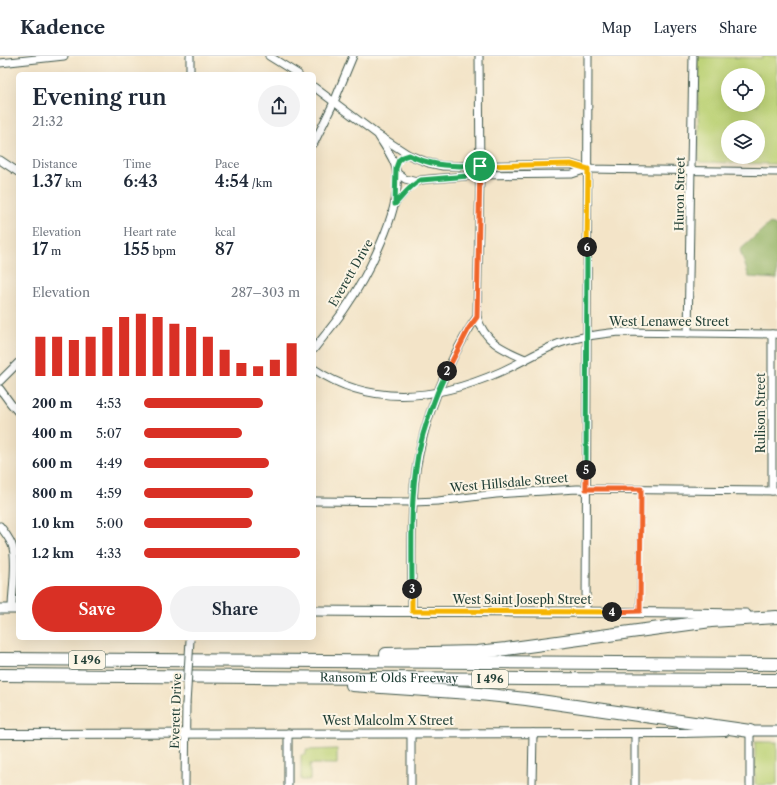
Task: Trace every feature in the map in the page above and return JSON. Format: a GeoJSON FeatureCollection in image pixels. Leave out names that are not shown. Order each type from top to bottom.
{"type":"FeatureCollection","features":[{"type":"Feature","properties":{"kind":"highway"},"geometry":{"type":"LineString","coordinates":[[262,661],[477,652],[689,623],[777,616]]}},
{"type":"Feature","properties":{"kind":"highway","name":"Ransom E Olds Freeway"},"geometry":{"type":"LineString","coordinates":[[0,659],[777,664]]}},
{"type":"Feature","properties":{"kind":"highway","name":"Ransom E Olds Freeway"},"geometry":{"type":"LineString","coordinates":[[0,675],[777,680]]}},
{"type":"Feature","properties":{"kind":"highway"},"geometry":{"type":"LineString","coordinates":[[208,676],[244,680],[359,685],[497,696],[750,731]]}},
{"type":"Feature","properties":{"kind":"main road"},"geometry":{"type":"LineString","coordinates":[[0,609],[15,609]]}},
{"type":"Feature","properties":{"kind":"main road","name":"West Saint Joseph Street"},"geometry":{"type":"LineString","coordinates":[[316,610],[640,611],[777,616]]}},
{"type":"Feature","properties":{"kind":"main road","name":"West Malcolm X Street"},"geometry":{"type":"LineString","coordinates":[[750,731],[777,731]]}},
{"type":"Feature","properties":{"kind":"street"},"geometry":{"type":"LineString","coordinates":[[0,63],[64,56]]}},
{"type":"Feature","properties":{"kind":"street"},"geometry":{"type":"LineString","coordinates":[[190,56],[190,72]]}},
{"type":"Feature","properties":{"kind":"street"},"geometry":{"type":"LineString","coordinates":[[269,56],[295,72]]}},
{"type":"Feature","properties":{"kind":"street"},"geometry":{"type":"LineString","coordinates":[[316,139],[334,102],[352,56]]}},
{"type":"Feature","properties":{"kind":"street"},"geometry":{"type":"LineString","coordinates":[[479,56],[480,175],[477,317],[480,327],[494,343],[503,349],[525,359]]}},
{"type":"Feature","properties":{"kind":"street"},"geometry":{"type":"LineString","coordinates":[[586,612],[588,56]]}},
{"type":"Feature","properties":{"kind":"street","name":"Huron Street"},"geometry":{"type":"LineString","coordinates":[[688,333],[693,56]]}},
{"type":"Feature","properties":{"kind":"street"},"geometry":{"type":"LineString","coordinates":[[316,88],[378,135],[409,155],[429,163],[443,166],[571,164],[588,169],[777,172]]}},
{"type":"Feature","properties":{"kind":"street"},"geometry":{"type":"LineString","coordinates":[[378,135],[396,171],[405,179],[417,182],[430,179],[480,175],[572,174],[588,169]]}},
{"type":"Feature","properties":{"kind":"street"},"geometry":{"type":"LineString","coordinates":[[0,160],[16,171]]}},
{"type":"Feature","properties":{"kind":"street","name":"Everett Drive"},"geometry":{"type":"LineString","coordinates":[[316,346],[344,309],[367,272],[382,239],[395,204],[396,171]]}},
{"type":"Feature","properties":{"kind":"street"},"geometry":{"type":"LineString","coordinates":[[412,611],[413,502],[418,456],[422,436],[446,372],[469,328],[477,317]]}},
{"type":"Feature","properties":{"kind":"street","name":"West Lenawee Street"},"geometry":{"type":"LineString","coordinates":[[316,370],[344,385],[373,394],[395,396],[437,393],[466,385],[500,372],[555,345],[601,333],[775,334]]}},
{"type":"Feature","properties":{"kind":"street","name":"Rulison Street"},"geometry":{"type":"LineString","coordinates":[[774,491],[775,334]]}},
{"type":"Feature","properties":{"kind":"street"},"geometry":{"type":"LineString","coordinates":[[0,380],[16,365]]}},
{"type":"Feature","properties":{"kind":"street"},"geometry":{"type":"LineString","coordinates":[[0,389],[16,410]]}},
{"type":"Feature","properties":{"kind":"street","name":"West Hillsdale Street"},"geometry":{"type":"LineString","coordinates":[[316,501],[438,501],[526,491],[586,489],[774,491]]}},
{"type":"Feature","properties":{"kind":"street"},"geometry":{"type":"LineString","coordinates":[[0,526],[9,537],[13,548],[15,609]]}},
{"type":"Feature","properties":{"kind":"street","name":"Everett Drive"},"geometry":{"type":"LineString","coordinates":[[185,785],[186,704],[190,640]]}},
{"type":"Feature","properties":{"kind":"street"},"geometry":{"type":"LineString","coordinates":[[750,731],[750,785]]}},
{"type":"Feature","properties":{"kind":"street","name":"West Malcolm X Street"},"geometry":{"type":"LineString","coordinates":[[0,734],[635,733],[750,731]]}},
{"type":"Feature","properties":{"kind":"street"},"geometry":{"type":"LineString","coordinates":[[532,785],[533,732]]}},
{"type":"Feature","properties":{"kind":"street"},"geometry":{"type":"LineString","coordinates":[[288,733],[288,785]]}},
{"type":"Feature","properties":{"kind":"street"},"geometry":{"type":"LineString","coordinates":[[411,733],[411,785]]}},
{"type":"Feature","properties":{"kind":"street"},"geometry":{"type":"LineString","coordinates":[[635,733],[635,785]]}},
{"type":"Feature","properties":{"kind":"lane"},"geometry":{"type":"LineString","coordinates":[[396,171],[399,160],[409,155]]}},
{"type":"Feature","properties":{"kind":"lane"},"geometry":{"type":"LineString","coordinates":[[395,204],[417,182]]}},
{"type":"Feature","properties":{"kind":"lane"},"geometry":{"type":"LineString","coordinates":[[640,611],[641,489]]}},
{"type":"Feature","properties":{"kind":"green space"},"geometry":{"type":"Polygon","coordinates":[[[763,56],[777,56],[777,164],[765,164],[765,120],[721,120],[721,163],[699,162],[697,57],[763,58],[763,56]]]}},
{"type":"Feature","properties":{"kind":"green space"},"geometry":{"type":"Polygon","coordinates":[[[770,223],[777,227],[777,279],[749,277],[740,250],[770,223]]]}},
{"type":"Feature","properties":{"kind":"green space"},"geometry":{"type":"Polygon","coordinates":[[[755,742],[777,742],[777,785],[755,785],[755,742]]]}},
{"type":"Feature","properties":{"kind":"green space"},"geometry":{"type":"Polygon","coordinates":[[[337,749],[337,764],[310,764],[310,780],[301,780],[301,755],[306,755],[306,750],[337,749]]]}},
{"type":"Feature","properties":{"kind":"route"},"geometry":{"type":"LineString","coordinates":[[480,166],[480,175],[421,180],[406,192],[395,204],[396,168],[399,160],[409,155],[429,163],[443,166],[480,166],[480,175],[477,317],[469,328],[446,372],[432,404],[422,436],[413,493],[412,611],[640,611],[641,489],[586,489],[588,169],[571,164],[480,166]]}}]}
